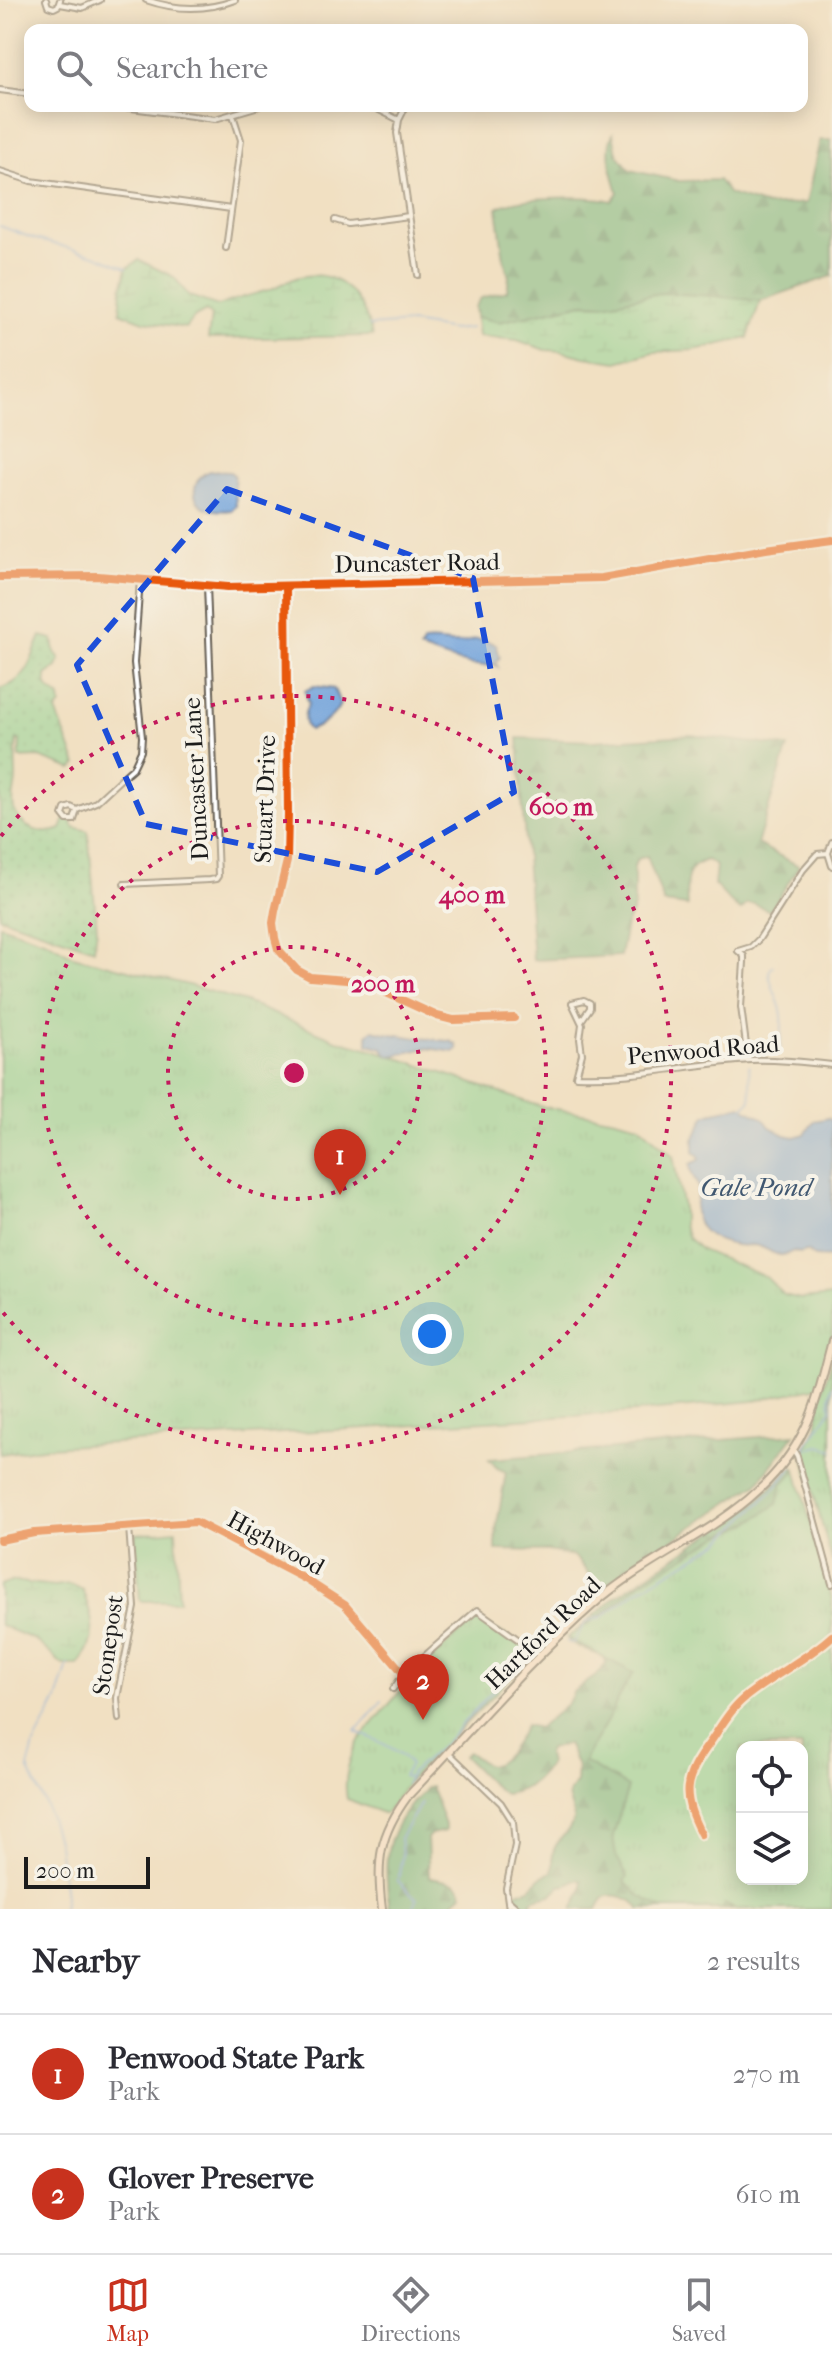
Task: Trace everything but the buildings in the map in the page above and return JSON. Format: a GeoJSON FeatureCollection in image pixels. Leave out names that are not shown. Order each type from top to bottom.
{"type":"FeatureCollection","features":[{"type":"Feature","properties":{"kind":"street"},"geometry":{"type":"LineString","coordinates":[[46,0],[52,8],[60,2],[82,8],[100,0]]}},
{"type":"Feature","properties":{"kind":"street"},"geometry":{"type":"LineString","coordinates":[[146,0],[188,8],[235,0]]}},
{"type":"Feature","properties":{"kind":"street"},"geometry":{"type":"LineString","coordinates":[[0,90],[24,93]]}},
{"type":"Feature","properties":{"kind":"street"},"geometry":{"type":"LineString","coordinates":[[158,112],[206,119],[242,112]]}},
{"type":"Feature","properties":{"kind":"street"},"geometry":{"type":"LineString","coordinates":[[383,112],[399,120]]}},
{"type":"Feature","properties":{"kind":"street"},"geometry":{"type":"LineString","coordinates":[[403,112],[399,120],[398,146],[418,275]]}},
{"type":"Feature","properties":{"kind":"street"},"geometry":{"type":"LineString","coordinates":[[226,248],[241,140],[233,115]]}},
{"type":"Feature","properties":{"kind":"street"},"geometry":{"type":"LineString","coordinates":[[0,171],[31,181],[231,209]]}},
{"type":"Feature","properties":{"kind":"street"},"geometry":{"type":"LineString","coordinates":[[335,220],[348,224],[409,216]]}},
{"type":"Feature","properties":{"kind":"street","name":"Duncaster Road"},"geometry":{"type":"LineString","coordinates":[[0,577],[140,579],[228,587],[615,577],[832,540]]}},
{"type":"Feature","properties":{"kind":"street"},"geometry":{"type":"LineString","coordinates":[[77,810],[96,802],[122,779],[133,768],[141,751],[134,663],[140,579]]}},
{"type":"Feature","properties":{"kind":"street","name":"Duncaster Lane"},"geometry":{"type":"LineString","coordinates":[[124,884],[214,879],[218,876],[207,585]]}},
{"type":"Feature","properties":{"kind":"street","name":"Stuart Drive"},"geometry":{"type":"LineString","coordinates":[[286,586],[287,861],[273,923],[278,949],[297,970],[310,977],[358,981],[437,1016],[467,1021],[514,1018]]}},
{"type":"Feature","properties":{"kind":"street"},"geometry":{"type":"LineString","coordinates":[[832,842],[828,853],[832,866]]}},
{"type":"Feature","properties":{"kind":"street"},"geometry":{"type":"LineString","coordinates":[[748,1060],[741,1007],[744,956],[738,951],[751,947],[759,939],[803,870],[817,854],[828,853]]}},
{"type":"Feature","properties":{"kind":"street"},"geometry":{"type":"LineString","coordinates":[[581,999],[588,1001],[590,1008],[581,1021],[572,1003],[581,999]]}},
{"type":"Feature","properties":{"kind":"street","name":"Penwood Road"},"geometry":{"type":"LineString","coordinates":[[581,1021],[582,1054],[576,1076],[623,1075],[748,1060],[832,1065]]}},
{"type":"Feature","properties":{"kind":"street","name":"Hartford Road"},"geometry":{"type":"LineString","coordinates":[[382,1909],[379,1871],[386,1833],[408,1796],[568,1628],[619,1585],[741,1507],[771,1479],[793,1449],[813,1409],[832,1341]]}},
{"type":"Feature","properties":{"kind":"street"},"geometry":{"type":"LineString","coordinates":[[793,1449],[832,1584]]}},
{"type":"Feature","properties":{"kind":"street","name":"Highwood"},"geometry":{"type":"LineString","coordinates":[[0,1540],[34,1533],[196,1522],[281,1566],[345,1605],[404,1674]]}},
{"type":"Feature","properties":{"kind":"street","name":"Stonepost"},"geometry":{"type":"LineString","coordinates":[[119,1719],[117,1698],[135,1607],[129,1527]]}},
{"type":"Feature","properties":{"kind":"street"},"geometry":{"type":"LineString","coordinates":[[393,1689],[404,1674],[477,1610],[541,1656]]}},
{"type":"Feature","properties":{"kind":"street"},"geometry":{"type":"LineString","coordinates":[[701,1834],[686,1796],[689,1777],[697,1760],[741,1701],[832,1636]]}},
{"type":"Feature","properties":{"kind":"street"},"geometry":{"type":"LineString","coordinates":[[449,1753],[501,1803],[513,1822],[515,1845],[507,1878],[509,1909]]}},
{"type":"Feature","properties":{"kind":"street"},"geometry":{"type":"LineString","coordinates":[[509,1901],[518,1909]]}},
{"type":"Feature","properties":{"kind":"highlighted area"},"geometry":{"type":"Polygon","coordinates":[[[227,489],[473,578],[514,792],[377,872],[146,824],[77,665],[227,489]]]}},
{"type":"Feature","properties":{"kind":"green space"},"geometry":{"type":"Polygon","coordinates":[[[613,134],[617,153],[630,170],[679,181],[718,180],[729,194],[767,206],[806,203],[820,140],[831,140],[832,276],[760,301],[661,293],[604,304],[584,303],[499,322],[476,317],[475,307],[481,298],[507,291],[509,277],[497,208],[520,201],[553,198],[612,201],[618,192],[609,155],[613,134]]]}},
{"type":"Feature","properties":{"kind":"green space"},"geometry":{"type":"Polygon","coordinates":[[[139,260],[174,277],[189,296],[218,306],[299,277],[327,277],[348,289],[356,299],[372,336],[208,339],[211,316],[206,311],[185,328],[144,321],[120,312],[127,268],[139,260]]]}},
{"type":"Feature","properties":{"kind":"green space"},"geometry":{"type":"Polygon","coordinates":[[[661,293],[760,301],[748,338],[694,350],[653,352],[617,362],[545,350],[517,340],[478,336],[476,317],[499,322],[584,303],[604,304],[661,293]]]}},
{"type":"Feature","properties":{"kind":"green space"},"geometry":{"type":"Polygon","coordinates":[[[41,636],[53,639],[60,660],[57,667],[46,675],[47,684],[60,698],[61,705],[56,711],[77,765],[72,769],[39,757],[19,758],[20,741],[17,739],[13,805],[17,816],[33,830],[47,832],[61,829],[65,819],[71,821],[74,827],[88,831],[97,929],[94,949],[0,917],[0,689],[23,674],[41,636]]]}},
{"type":"Feature","properties":{"kind":"green space"},"geometry":{"type":"Polygon","coordinates":[[[691,735],[788,747],[757,844],[799,866],[770,911],[754,904],[747,904],[741,910],[734,906],[714,885],[716,866],[707,860],[690,872],[687,906],[664,903],[647,856],[637,859],[634,866],[634,907],[626,925],[620,956],[533,960],[518,738],[593,741],[691,735]]]}},
{"type":"Feature","properties":{"kind":"green space"},"geometry":{"type":"Polygon","coordinates":[[[0,925],[47,941],[73,956],[245,1002],[337,1040],[539,1106],[639,1125],[673,1156],[683,1208],[683,1226],[688,1238],[701,1250],[766,1277],[784,1295],[801,1299],[832,1296],[832,1341],[819,1387],[753,1401],[637,1412],[49,1447],[0,1454],[0,925]]]}},
{"type":"Feature","properties":{"kind":"green space"},"geometry":{"type":"Polygon","coordinates":[[[832,1358],[832,1562],[803,1454],[816,1429],[819,1403],[832,1358]]]}},
{"type":"Feature","properties":{"kind":"green space"},"geometry":{"type":"Polygon","coordinates":[[[795,1434],[758,1483],[596,1591],[589,1574],[574,1556],[548,1551],[496,1550],[496,1530],[506,1472],[489,1459],[795,1434]]]}},
{"type":"Feature","properties":{"kind":"green space"},"geometry":{"type":"Polygon","coordinates":[[[796,1469],[694,1803],[736,1754],[736,1885],[808,1885],[808,1741],[747,1741],[832,1643],[832,1909],[640,1909],[629,1900],[608,1896],[597,1909],[573,1909],[582,1890],[579,1879],[560,1886],[551,1895],[534,1899],[531,1903],[533,1909],[525,1909],[514,1893],[530,1888],[542,1876],[552,1872],[557,1843],[573,1820],[568,1795],[576,1782],[577,1766],[567,1744],[549,1749],[549,1765],[534,1781],[519,1791],[504,1794],[463,1756],[468,1752],[491,1765],[502,1760],[525,1725],[539,1728],[568,1703],[574,1691],[596,1676],[607,1663],[603,1657],[570,1643],[568,1639],[615,1597],[753,1505],[788,1470],[796,1469]]]}},
{"type":"Feature","properties":{"kind":"green space"},"geometry":{"type":"Polygon","coordinates":[[[796,1469],[832,1600],[832,1909],[735,1909],[725,1904],[721,1909],[663,1909],[637,1894],[624,1881],[628,1876],[616,1856],[613,1836],[628,1787],[584,1762],[634,1673],[567,1638],[607,1611],[640,1583],[721,1535],[749,1523],[777,1504],[782,1484],[796,1469]]]}},
{"type":"Feature","properties":{"kind":"green space"},"geometry":{"type":"Polygon","coordinates":[[[176,1530],[179,1601],[140,1601],[135,1534],[176,1530]]]}},
{"type":"Feature","properties":{"kind":"green space"},"geometry":{"type":"Polygon","coordinates":[[[12,1581],[54,1586],[69,1584],[82,1589],[89,1610],[92,1637],[78,1665],[63,1665],[35,1640],[0,1625],[0,1585],[12,1581]]]}},
{"type":"Feature","properties":{"kind":"green space"},"geometry":{"type":"Polygon","coordinates":[[[475,1620],[524,1648],[522,1653],[527,1661],[411,1779],[385,1814],[347,1799],[348,1768],[360,1739],[418,1670],[475,1620]]]}},
{"type":"Feature","properties":{"kind":"green space"},"geometry":{"type":"Polygon","coordinates":[[[431,1786],[445,1831],[427,1838],[429,1877],[458,1885],[462,1894],[455,1900],[452,1909],[390,1909],[386,1868],[394,1831],[410,1806],[431,1786]]]}},
{"type":"Feature","properties":{"kind":"water"},"geometry":{"type":"Polygon","coordinates":[[[209,471],[234,475],[236,506],[232,510],[207,508],[197,499],[196,485],[209,471]]]}},
{"type":"Feature","properties":{"kind":"water"},"geometry":{"type":"Polygon","coordinates":[[[478,639],[496,644],[500,657],[496,663],[498,667],[466,663],[420,649],[424,642],[461,643],[478,639]]]}},
{"type":"Feature","properties":{"kind":"water"},"geometry":{"type":"Polygon","coordinates":[[[314,686],[334,689],[340,704],[327,720],[309,730],[305,721],[309,704],[305,691],[314,686]]]}},
{"type":"Feature","properties":{"kind":"water"},"geometry":{"type":"Polygon","coordinates":[[[373,1030],[450,1041],[458,1049],[454,1052],[426,1048],[387,1055],[383,1048],[368,1044],[368,1033],[373,1030]]]}},
{"type":"Feature","properties":{"kind":"water","name":"Gale Pond"},"geometry":{"type":"Polygon","coordinates":[[[741,1106],[764,1119],[770,1127],[795,1137],[805,1134],[814,1121],[828,1118],[832,1121],[832,1258],[814,1257],[807,1251],[777,1255],[754,1245],[728,1244],[715,1239],[700,1226],[695,1212],[698,1187],[690,1164],[700,1160],[694,1152],[694,1140],[705,1116],[741,1106]]]}},
{"type":"Feature","properties":{"kind":"waterway"},"geometry":{"type":"LineString","coordinates":[[0,226],[127,268]]}},
{"type":"Feature","properties":{"kind":"waterway"},"geometry":{"type":"LineString","coordinates":[[369,326],[411,323],[453,330],[471,328]]}},
{"type":"Feature","properties":{"kind":"waterway"},"geometry":{"type":"LineString","coordinates":[[773,966],[769,976],[782,1015],[780,1054]]}},
{"type":"Feature","properties":{"kind":"waterway"},"geometry":{"type":"LineString","coordinates":[[743,1108],[751,1100],[749,1066]]}},
{"type":"Feature","properties":{"kind":"waterway"},"geometry":{"type":"LineString","coordinates":[[803,1450],[831,1409],[832,1386]]}},
{"type":"Feature","properties":{"kind":"waterway"},"geometry":{"type":"LineString","coordinates":[[806,1449],[821,1446],[832,1450]]}},
{"type":"Feature","properties":{"kind":"waterway"},"geometry":{"type":"LineString","coordinates":[[567,1642],[573,1643],[586,1622],[602,1617],[635,1592],[720,1542],[793,1466]]}},
{"type":"Feature","properties":{"kind":"waterway"},"geometry":{"type":"LineString","coordinates":[[406,1784],[411,1773],[446,1742],[514,1671],[525,1653]]}},
{"type":"Feature","properties":{"kind":"waterway"},"geometry":{"type":"LineString","coordinates":[[63,1909],[65,1896],[58,1844],[47,1808],[28,1768],[34,1745],[57,1700],[68,1665]]}},
{"type":"Feature","properties":{"kind":"waterway"},"geometry":{"type":"LineString","coordinates":[[382,1701],[356,1731],[386,1745],[406,1759],[410,1765],[403,1776],[408,1778]]}},
{"type":"Feature","properties":{"kind":"waterway"},"geometry":{"type":"LineString","coordinates":[[413,1909],[417,1899],[398,1881],[402,1855],[400,1838],[421,1803]]}},
{"type":"Feature","properties":{"kind":"cycle path"},"geometry":{"type":"LineString","coordinates":[[0,577],[98,576],[228,587],[602,578],[832,540]]}},
{"type":"Feature","properties":{"kind":"cycle path"},"geometry":{"type":"LineString","coordinates":[[286,586],[287,861],[273,923],[278,949],[297,970],[310,977],[358,981],[437,1016],[453,1020],[514,1018]]}},
{"type":"Feature","properties":{"kind":"cycle path"},"geometry":{"type":"LineString","coordinates":[[0,1540],[34,1533],[196,1522],[305,1579],[345,1605],[404,1674]]}},
{"type":"Feature","properties":{"kind":"cycle path"},"geometry":{"type":"LineString","coordinates":[[701,1834],[688,1798],[690,1778],[700,1756],[742,1700],[832,1636]]}},
{"type":"Feature","properties":{"kind":"place","name":"Penwood State Park"},"geometry":{"type":"Point","coordinates":[340,1195]}},
{"type":"Feature","properties":{"kind":"place","name":"Glover Preserve"},"geometry":{"type":"Point","coordinates":[423,1720]}}]}
